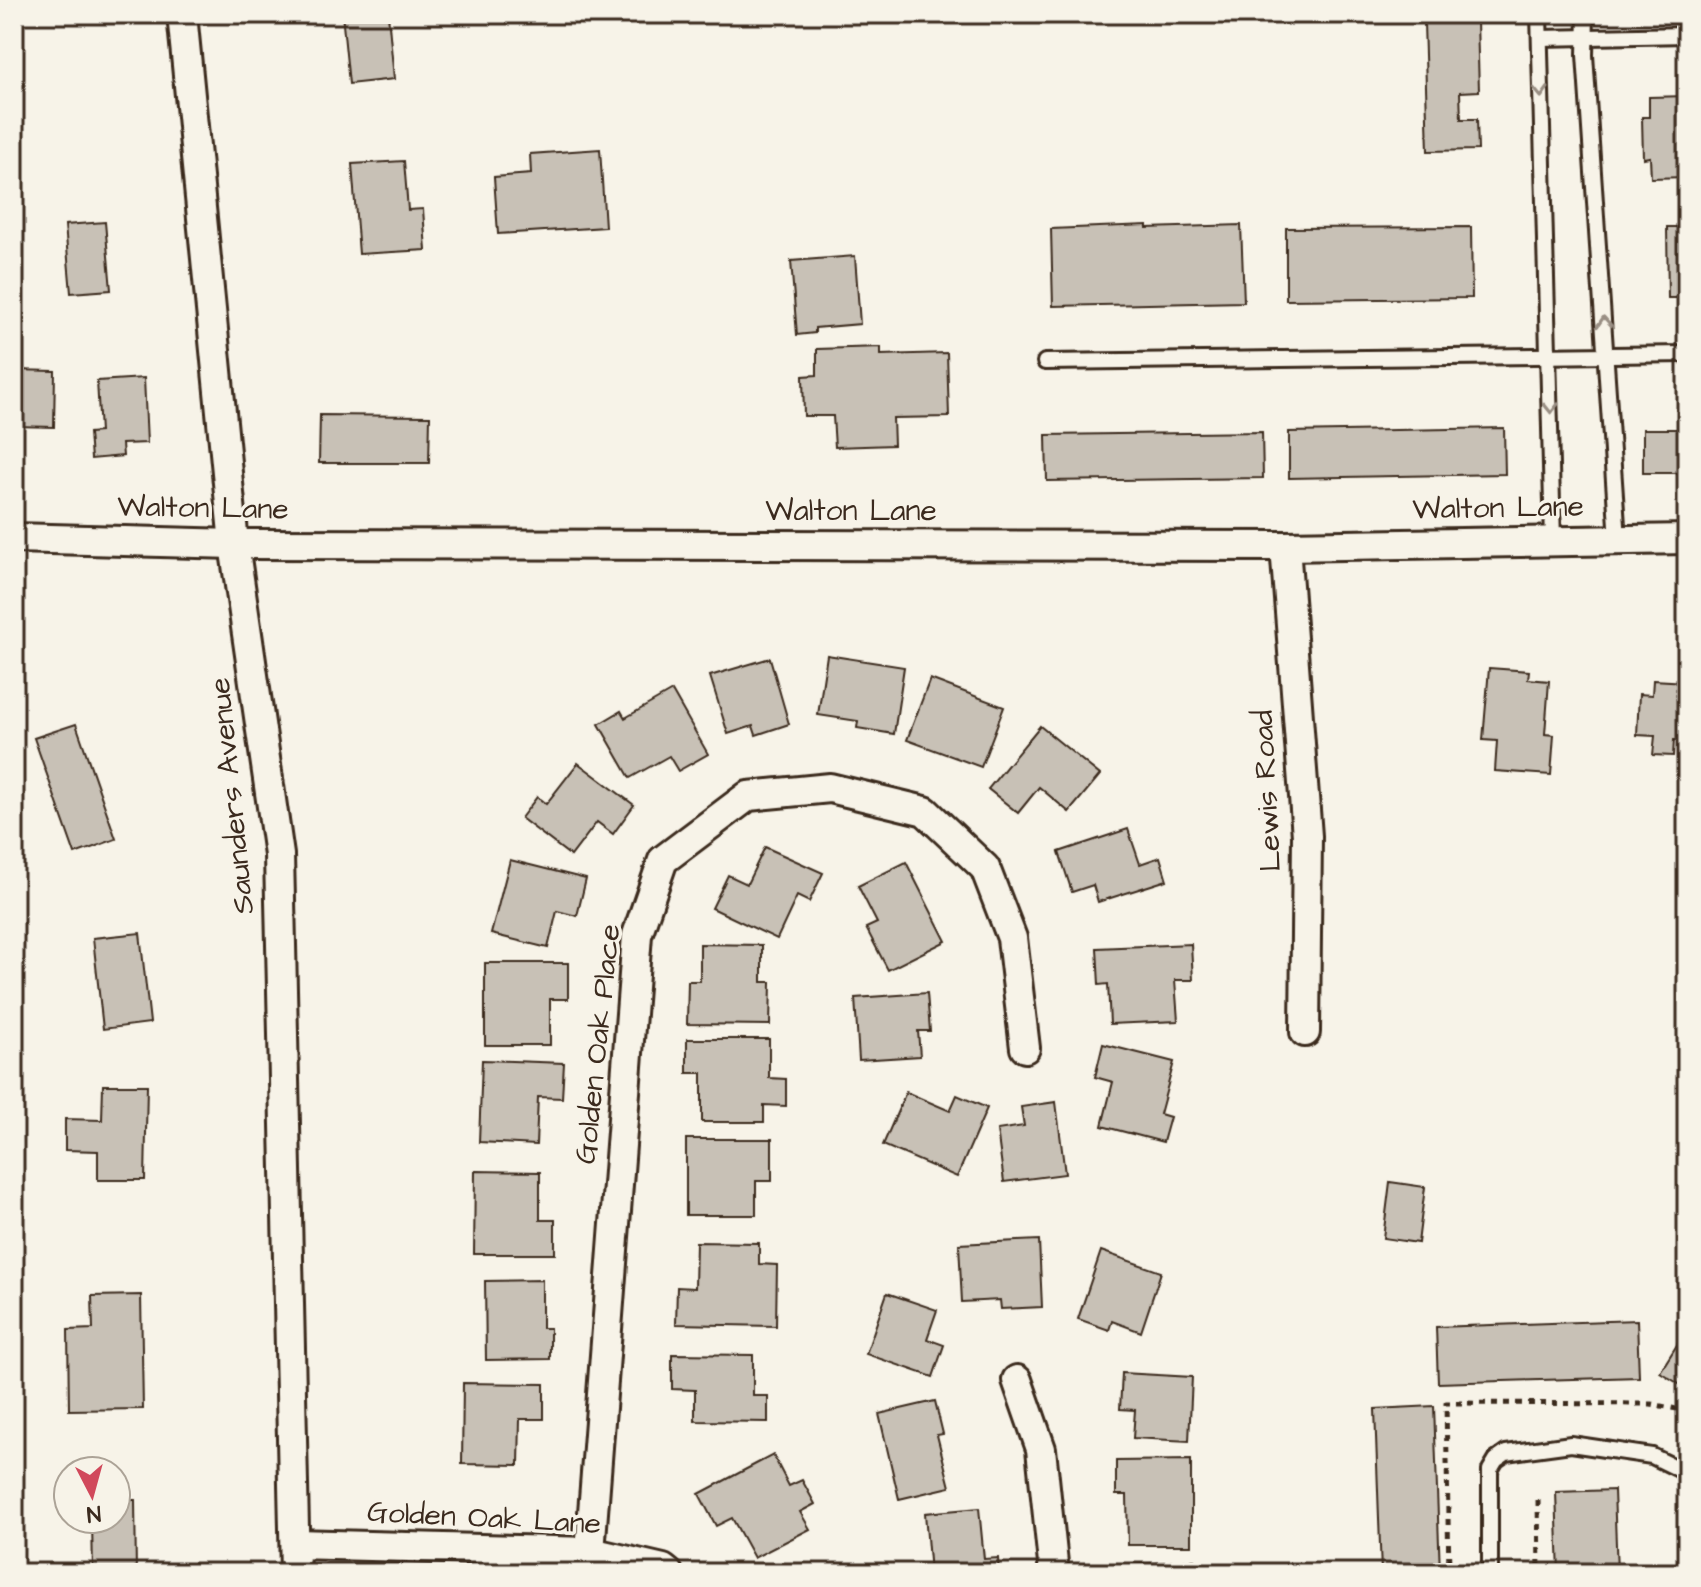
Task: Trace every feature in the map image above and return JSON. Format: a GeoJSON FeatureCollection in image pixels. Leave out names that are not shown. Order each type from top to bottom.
{"type":"FeatureCollection","features":[{"type":"Feature","properties":{"kind":"street","name":"Saunders Avenue"},"geometry":{"type":"LineString","coordinates":[[182,14],[234,544],[279,855],[295,1573]]}},
{"type":"Feature","properties":{"kind":"street","name":"Walton Lane"},"geometry":{"type":"LineString","coordinates":[[14,538],[234,544],[1285,546],[1687,539]]}},
{"type":"Feature","properties":{"kind":"street","name":"Lewis Road"},"geometry":{"type":"LineString","coordinates":[[1285,546],[1307,836],[1305,1032]]}},
{"type":"Feature","properties":{"kind":"street","name":"Golden Oak Place"},"geometry":{"type":"LineString","coordinates":[[590,1552],[637,935],[663,860],[748,796],[830,788],[925,811],[985,868],[1012,938],[1025,1048]]}},
{"type":"Feature","properties":{"kind":"street"},"geometry":{"type":"LineString","coordinates":[[1017,1380],[1041,1449],[1054,1573]]}},
{"type":"Feature","properties":{"kind":"street","name":"Golden Oak Lane"},"geometry":{"type":"LineString","coordinates":[[295,1544],[590,1552],[663,1569],[668,1573]]}},
{"type":"Feature","properties":{"kind":"lane"},"geometry":{"type":"LineString","coordinates":[[1539,14],[1553,541]]}},
{"type":"Feature","properties":{"kind":"lane"},"geometry":{"type":"LineString","coordinates":[[1586,14],[1618,540]]}},
{"type":"Feature","properties":{"kind":"lane"},"geometry":{"type":"LineString","coordinates":[[1540,38],[1687,35]]}},
{"type":"Feature","properties":{"kind":"lane"},"geometry":{"type":"LineString","coordinates":[[1045,362],[1687,354]]}},
{"type":"Feature","properties":{"kind":"lane"},"geometry":{"type":"LineString","coordinates":[[1490,1573],[1490,1470],[1496,1460],[1506,1453],[1571,1444],[1652,1456],[1687,1473]]}},
{"type":"Feature","properties":{"kind":"path"},"geometry":{"type":"LineString","coordinates":[[1538,1500],[1539,1573]]}},
{"type":"Feature","properties":{"kind":"building"},"geometry":{"type":"Polygon","coordinates":[[[342,14],[388,14],[394,79],[349,84],[342,14]]]}},
{"type":"Feature","properties":{"kind":"building"},"geometry":{"type":"Polygon","coordinates":[[[1477,21],[1479,91],[1460,92],[1461,119],[1477,119],[1478,150],[1428,151],[1424,23],[1477,21]]]}},
{"type":"Feature","properties":{"kind":"building"},"geometry":{"type":"Polygon","coordinates":[[[1687,96],[1687,177],[1651,178],[1650,157],[1643,158],[1642,117],[1649,117],[1649,97],[1687,96]]]}},
{"type":"Feature","properties":{"kind":"building"},"geometry":{"type":"Polygon","coordinates":[[[600,149],[605,227],[498,234],[494,177],[531,174],[530,154],[600,149]]]}},
{"type":"Feature","properties":{"kind":"building"},"geometry":{"type":"Polygon","coordinates":[[[404,161],[408,210],[423,209],[426,250],[359,254],[352,164],[404,161]]]}},
{"type":"Feature","properties":{"kind":"building"},"geometry":{"type":"Polygon","coordinates":[[[105,222],[111,290],[71,293],[65,225],[105,222]]]}},
{"type":"Feature","properties":{"kind":"building"},"geometry":{"type":"Polygon","coordinates":[[[1147,225],[1147,228],[1241,225],[1244,302],[1053,306],[1051,229],[1147,225]]]}},
{"type":"Feature","properties":{"kind":"building"},"geometry":{"type":"Polygon","coordinates":[[[1471,227],[1472,298],[1286,300],[1286,228],[1471,227]]]}},
{"type":"Feature","properties":{"kind":"building"},"geometry":{"type":"Polygon","coordinates":[[[1667,227],[1687,227],[1687,298],[1668,298],[1667,227]]]}},
{"type":"Feature","properties":{"kind":"building"},"geometry":{"type":"Polygon","coordinates":[[[855,256],[860,324],[815,328],[815,333],[797,335],[791,261],[855,256]]]}},
{"type":"Feature","properties":{"kind":"building"},"geometry":{"type":"Polygon","coordinates":[[[881,347],[881,355],[947,353],[949,417],[893,418],[894,445],[835,447],[833,416],[804,416],[803,376],[817,375],[817,349],[881,347]]]}},
{"type":"Feature","properties":{"kind":"building"},"geometry":{"type":"Polygon","coordinates":[[[14,370],[55,371],[54,427],[14,426],[14,370]]]}},
{"type":"Feature","properties":{"kind":"building"},"geometry":{"type":"Polygon","coordinates":[[[144,378],[147,443],[122,444],[123,456],[91,459],[89,433],[100,432],[97,381],[144,378]]]}},
{"type":"Feature","properties":{"kind":"building"},"geometry":{"type":"Polygon","coordinates":[[[320,415],[430,416],[429,463],[319,463],[320,415]]]}},
{"type":"Feature","properties":{"kind":"building"},"geometry":{"type":"Polygon","coordinates":[[[1504,428],[1505,474],[1289,478],[1289,432],[1504,428]]]}},
{"type":"Feature","properties":{"kind":"building"},"geometry":{"type":"Polygon","coordinates":[[[1643,429],[1687,429],[1687,473],[1643,473],[1643,429]]]}},
{"type":"Feature","properties":{"kind":"building"},"geometry":{"type":"Polygon","coordinates":[[[1262,432],[1263,478],[1047,481],[1046,435],[1262,432]]]}},
{"type":"Feature","properties":{"kind":"building"},"geometry":{"type":"Polygon","coordinates":[[[827,655],[904,667],[894,734],[857,728],[858,721],[818,715],[827,655]]]}},
{"type":"Feature","properties":{"kind":"building"},"geometry":{"type":"Polygon","coordinates":[[[770,658],[789,724],[756,735],[753,726],[728,734],[710,676],[770,658]]]}},
{"type":"Feature","properties":{"kind":"building"},"geometry":{"type":"Polygon","coordinates":[[[1489,668],[1529,671],[1528,679],[1549,681],[1545,734],[1554,735],[1551,775],[1495,771],[1497,741],[1483,740],[1489,668]]]}},
{"type":"Feature","properties":{"kind":"building"},"geometry":{"type":"Polygon","coordinates":[[[930,679],[1004,707],[981,767],[907,740],[930,679]]]}},
{"type":"Feature","properties":{"kind":"building"},"geometry":{"type":"Polygon","coordinates":[[[1653,680],[1687,682],[1687,740],[1674,740],[1673,756],[1653,755],[1655,736],[1637,735],[1639,694],[1652,695],[1653,680]]]}},
{"type":"Feature","properties":{"kind":"building"},"geometry":{"type":"Polygon","coordinates":[[[672,691],[708,754],[678,771],[669,756],[630,778],[599,724],[621,711],[625,718],[672,691]]]}},
{"type":"Feature","properties":{"kind":"building"},"geometry":{"type":"Polygon","coordinates":[[[76,724],[116,839],[75,854],[34,738],[76,724]]]}},
{"type":"Feature","properties":{"kind":"building"},"geometry":{"type":"Polygon","coordinates":[[[1040,726],[1100,775],[1069,812],[1039,787],[1018,813],[988,789],[1040,726]]]}},
{"type":"Feature","properties":{"kind":"building"},"geometry":{"type":"Polygon","coordinates":[[[578,763],[634,805],[613,834],[597,822],[571,856],[521,818],[537,797],[546,804],[578,763]]]}},
{"type":"Feature","properties":{"kind":"building"},"geometry":{"type":"Polygon","coordinates":[[[1128,829],[1140,864],[1160,857],[1167,880],[1098,902],[1093,885],[1072,892],[1059,852],[1128,829]]]}},
{"type":"Feature","properties":{"kind":"building"},"geometry":{"type":"Polygon","coordinates":[[[765,847],[823,873],[809,902],[797,896],[777,939],[712,908],[728,875],[747,884],[765,847]]]}},
{"type":"Feature","properties":{"kind":"building"},"geometry":{"type":"Polygon","coordinates":[[[510,860],[586,879],[577,916],[557,911],[548,948],[491,934],[510,860]]]}},
{"type":"Feature","properties":{"kind":"building"},"geometry":{"type":"Polygon","coordinates":[[[906,862],[946,941],[888,970],[866,928],[877,923],[858,886],[906,862]]]}},
{"type":"Feature","properties":{"kind":"building"},"geometry":{"type":"Polygon","coordinates":[[[140,933],[150,1023],[103,1029],[93,938],[140,933]]]}},
{"type":"Feature","properties":{"kind":"building"},"geometry":{"type":"Polygon","coordinates":[[[700,944],[762,945],[762,982],[771,982],[770,1025],[687,1024],[688,981],[700,981],[700,944]]]}},
{"type":"Feature","properties":{"kind":"building"},"geometry":{"type":"Polygon","coordinates":[[[1191,944],[1193,980],[1175,980],[1178,1021],[1110,1024],[1108,984],[1099,985],[1097,948],[1191,944]]]}},
{"type":"Feature","properties":{"kind":"building"},"geometry":{"type":"Polygon","coordinates":[[[485,963],[568,963],[568,999],[550,999],[550,1045],[485,1045],[485,963]]]}},
{"type":"Feature","properties":{"kind":"building"},"geometry":{"type":"Polygon","coordinates":[[[927,993],[930,1031],[918,1031],[920,1056],[859,1060],[855,998],[927,993]]]}},
{"type":"Feature","properties":{"kind":"building"},"geometry":{"type":"Polygon","coordinates":[[[687,1039],[769,1039],[769,1078],[786,1079],[786,1106],[764,1105],[764,1122],[702,1122],[702,1073],[687,1073],[687,1039]]]}},
{"type":"Feature","properties":{"kind":"building"},"geometry":{"type":"Polygon","coordinates":[[[1103,1044],[1174,1062],[1160,1114],[1170,1117],[1163,1142],[1102,1126],[1113,1082],[1095,1077],[1103,1044]]]}},
{"type":"Feature","properties":{"kind":"building"},"geometry":{"type":"Polygon","coordinates":[[[482,1060],[564,1063],[562,1098],[538,1097],[536,1145],[479,1142],[482,1060]]]}},
{"type":"Feature","properties":{"kind":"building"},"geometry":{"type":"Polygon","coordinates":[[[103,1085],[147,1085],[145,1180],[98,1180],[98,1151],[65,1150],[65,1119],[102,1120],[103,1085]]]}},
{"type":"Feature","properties":{"kind":"building"},"geometry":{"type":"Polygon","coordinates":[[[906,1092],[950,1111],[957,1095],[987,1108],[957,1177],[883,1145],[906,1092]]]}},
{"type":"Feature","properties":{"kind":"building"},"geometry":{"type":"Polygon","coordinates":[[[1056,1102],[1065,1174],[1004,1182],[997,1130],[1024,1126],[1021,1107],[1056,1102]]]}},
{"type":"Feature","properties":{"kind":"building"},"geometry":{"type":"Polygon","coordinates":[[[686,1139],[772,1139],[772,1181],[756,1181],[756,1215],[686,1215],[686,1139]]]}},
{"type":"Feature","properties":{"kind":"building"},"geometry":{"type":"Polygon","coordinates":[[[475,1171],[540,1172],[540,1220],[555,1220],[555,1254],[474,1254],[475,1171]]]}},
{"type":"Feature","properties":{"kind":"building"},"geometry":{"type":"Polygon","coordinates":[[[1390,1182],[1425,1187],[1418,1243],[1383,1238],[1390,1182]]]}},
{"type":"Feature","properties":{"kind":"building"},"geometry":{"type":"Polygon","coordinates":[[[1039,1240],[1042,1307],[1001,1309],[1000,1300],[962,1302],[959,1244],[1039,1240]]]}},
{"type":"Feature","properties":{"kind":"building"},"geometry":{"type":"Polygon","coordinates":[[[696,1242],[759,1243],[759,1264],[777,1265],[776,1326],[676,1324],[677,1287],[695,1288],[696,1242]]]}},
{"type":"Feature","properties":{"kind":"building"},"geometry":{"type":"Polygon","coordinates":[[[1101,1251],[1161,1272],[1141,1332],[1112,1321],[1109,1330],[1078,1319],[1101,1251]]]}},
{"type":"Feature","properties":{"kind":"building"},"geometry":{"type":"Polygon","coordinates":[[[542,1280],[542,1328],[550,1328],[550,1359],[486,1360],[485,1281],[542,1280]]]}},
{"type":"Feature","properties":{"kind":"building"},"geometry":{"type":"Polygon","coordinates":[[[887,1293],[937,1310],[927,1339],[944,1345],[933,1377],[866,1354],[887,1293]]]}},
{"type":"Feature","properties":{"kind":"building"},"geometry":{"type":"Polygon","coordinates":[[[141,1295],[143,1409],[69,1410],[68,1330],[93,1329],[92,1296],[141,1295]]]}},
{"type":"Feature","properties":{"kind":"building"},"geometry":{"type":"Polygon","coordinates":[[[1637,1320],[1639,1377],[1438,1383],[1436,1327],[1637,1320]]]}},
{"type":"Feature","properties":{"kind":"building"},"geometry":{"type":"Polygon","coordinates":[[[1687,1329],[1687,1389],[1660,1372],[1687,1329]]]}},
{"type":"Feature","properties":{"kind":"building"},"geometry":{"type":"Polygon","coordinates":[[[672,1354],[753,1355],[753,1396],[768,1396],[768,1422],[695,1421],[695,1390],[672,1389],[672,1354]]]}},
{"type":"Feature","properties":{"kind":"building"},"geometry":{"type":"Polygon","coordinates":[[[1122,1373],[1192,1377],[1189,1441],[1133,1438],[1135,1410],[1120,1409],[1122,1373]]]}},
{"type":"Feature","properties":{"kind":"building"},"geometry":{"type":"Polygon","coordinates":[[[463,1383],[544,1384],[544,1419],[520,1419],[519,1465],[462,1464],[463,1383]]]}},
{"type":"Feature","properties":{"kind":"building"},"geometry":{"type":"Polygon","coordinates":[[[935,1401],[943,1434],[937,1435],[950,1487],[899,1499],[879,1414],[935,1401]]]}},
{"type":"Feature","properties":{"kind":"building"},"geometry":{"type":"Polygon","coordinates":[[[1434,1406],[1440,1573],[1381,1573],[1375,1409],[1434,1406]]]}},
{"type":"Feature","properties":{"kind":"building"},"geometry":{"type":"Polygon","coordinates":[[[773,1455],[789,1486],[802,1480],[815,1504],[800,1512],[810,1529],[754,1558],[732,1518],[716,1526],[699,1494],[773,1455]]]}},
{"type":"Feature","properties":{"kind":"building"},"geometry":{"type":"Polygon","coordinates":[[[1191,1460],[1191,1545],[1128,1545],[1127,1495],[1116,1495],[1116,1461],[1191,1460]]]}},
{"type":"Feature","properties":{"kind":"building"},"geometry":{"type":"Polygon","coordinates":[[[1614,1490],[1617,1573],[1559,1573],[1556,1492],[1614,1490]]]}},
{"type":"Feature","properties":{"kind":"building"},"geometry":{"type":"Polygon","coordinates":[[[132,1500],[135,1500],[136,1573],[93,1573],[92,1535],[132,1535],[132,1500]]]}},
{"type":"Feature","properties":{"kind":"building"},"geometry":{"type":"Polygon","coordinates":[[[979,1508],[984,1559],[998,1558],[999,1573],[930,1573],[925,1513],[979,1508]]]}},
{"type":"Feature","properties":{"kind":"building"},"geometry":{"type":"Polygon","coordinates":[[[1194,1560],[1195,1573],[1131,1573],[1130,1565],[1194,1560]]]}}]}
